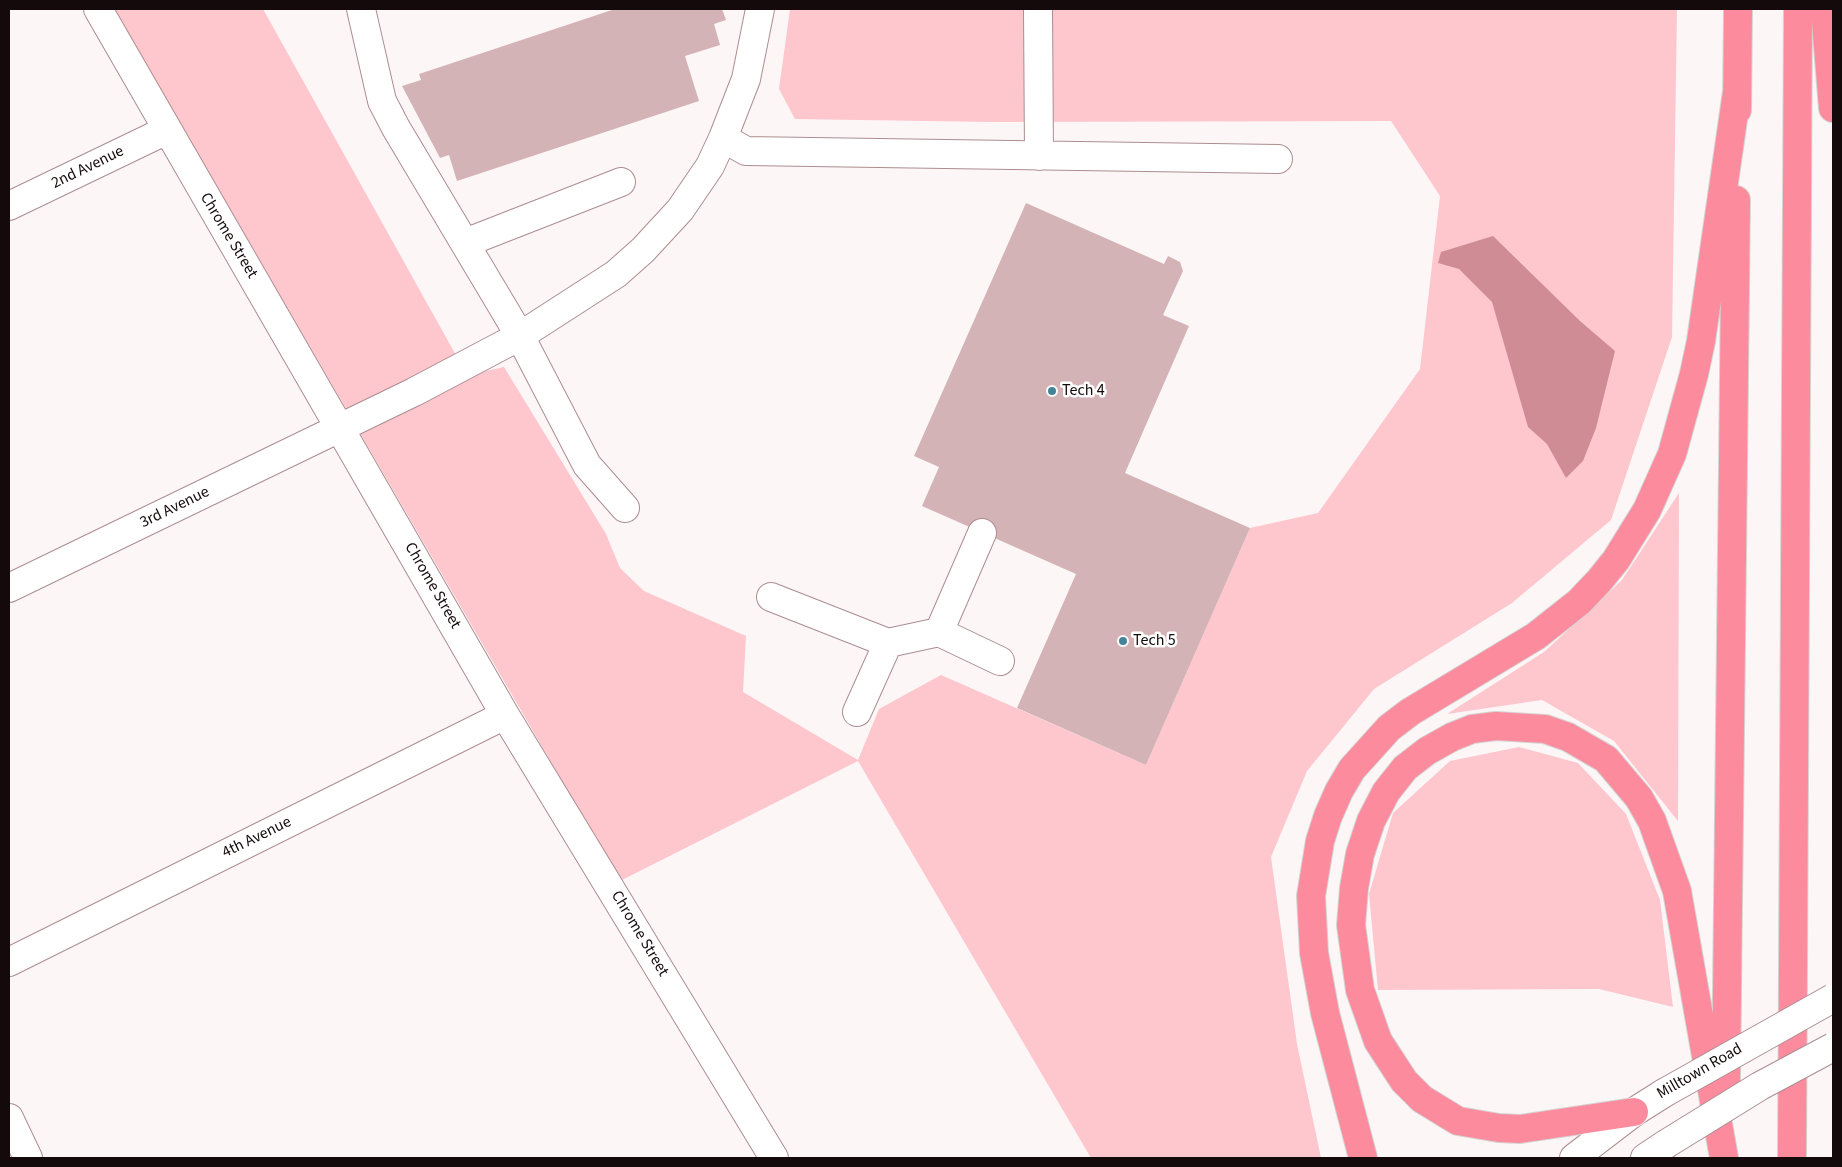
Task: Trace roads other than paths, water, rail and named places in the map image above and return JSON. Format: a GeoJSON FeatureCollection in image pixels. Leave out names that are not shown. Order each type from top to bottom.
{"type":"FeatureCollection","features":[{"type":"Feature","properties":{"kind":"highway"},"geometry":{"type":"LineString","coordinates":[[1725,1158],[1738,9]]}},
{"type":"Feature","properties":{"kind":"highway"},"geometry":{"type":"LineString","coordinates":[[1792,1158],[1798,9]]}},
{"type":"Feature","properties":{"kind":"highway"},"geometry":{"type":"LineString","coordinates":[[1825,9],[1833,108]]}},
{"type":"Feature","properties":{"kind":"highway"},"geometry":{"type":"LineString","coordinates":[[1363,1158],[1325,1013],[1314,953],[1311,896],[1320,841],[1328,816],[1352,768],[1389,728],[1410,712],[1536,636],[1579,602],[1616,560],[1647,510],[1672,454],[1693,381],[1701,341],[1737,92]]}},
{"type":"Feature","properties":{"kind":"highway"},"geometry":{"type":"LineString","coordinates":[[1634,1112],[1520,1129],[1499,1128],[1458,1121],[1422,1099],[1404,1081],[1378,1041],[1360,990],[1352,925],[1354,888],[1360,854],[1371,821],[1386,792],[1405,768],[1427,751],[1452,737],[1472,729],[1496,726],[1545,729],[1568,737],[1606,759],[1639,798],[1652,821],[1678,891],[1725,1158]]}},
{"type":"Feature","properties":{"kind":"street","name":"Chrome Street"},"geometry":{"type":"LineString","coordinates":[[98,9],[505,715],[774,1158]]}},
{"type":"Feature","properties":{"kind":"street"},"geometry":{"type":"LineString","coordinates":[[361,9],[382,101],[396,128],[520,336],[587,466],[625,508]]}},
{"type":"Feature","properties":{"kind":"street","name":"3rd Avenue"},"geometry":{"type":"LineString","coordinates":[[9,588],[341,428],[520,336],[616,274],[644,250],[680,210],[696,188],[723,138],[746,79],[760,9]]}},
{"type":"Feature","properties":{"kind":"street"},"geometry":{"type":"LineString","coordinates":[[1038,9],[1039,156]]}},
{"type":"Feature","properties":{"kind":"street","name":"2nd Avenue"},"geometry":{"type":"LineString","coordinates":[[9,206],[167,130]]}},
{"type":"Feature","properties":{"kind":"street"},"geometry":{"type":"LineString","coordinates":[[723,138],[746,151],[1278,160]]}},
{"type":"Feature","properties":{"kind":"street"},"geometry":{"type":"LineString","coordinates":[[465,243],[621,182]]}},
{"type":"Feature","properties":{"kind":"street"},"geometry":{"type":"LineString","coordinates":[[939,632],[982,533]]}},
{"type":"Feature","properties":{"kind":"street"},"geometry":{"type":"LineString","coordinates":[[772,597],[888,643],[939,632],[1000,661]]}},
{"type":"Feature","properties":{"kind":"street"},"geometry":{"type":"LineString","coordinates":[[857,712],[888,643]]}},
{"type":"Feature","properties":{"kind":"street","name":"4th Avenue"},"geometry":{"type":"LineString","coordinates":[[9,962],[505,715]]}},
{"type":"Feature","properties":{"kind":"street","name":"Milltown Road"},"geometry":{"type":"LineString","coordinates":[[1574,1158],[1634,1112],[1664,1093],[1833,998]]}},
{"type":"Feature","properties":{"kind":"street"},"geometry":{"type":"LineString","coordinates":[[1655,1151],[1718,1110],[1833,1048]]}},
{"type":"Feature","properties":{"kind":"street"},"geometry":{"type":"LineString","coordinates":[[9,1118],[28,1158]]}},
{"type":"Feature","properties":{"kind":"place","name":"Tech 4"},"geometry":{"type":"Point","coordinates":[1052,391]}},
{"type":"Feature","properties":{"kind":"place","name":"Tech 5"},"geometry":{"type":"Point","coordinates":[1123,641]}}]}
